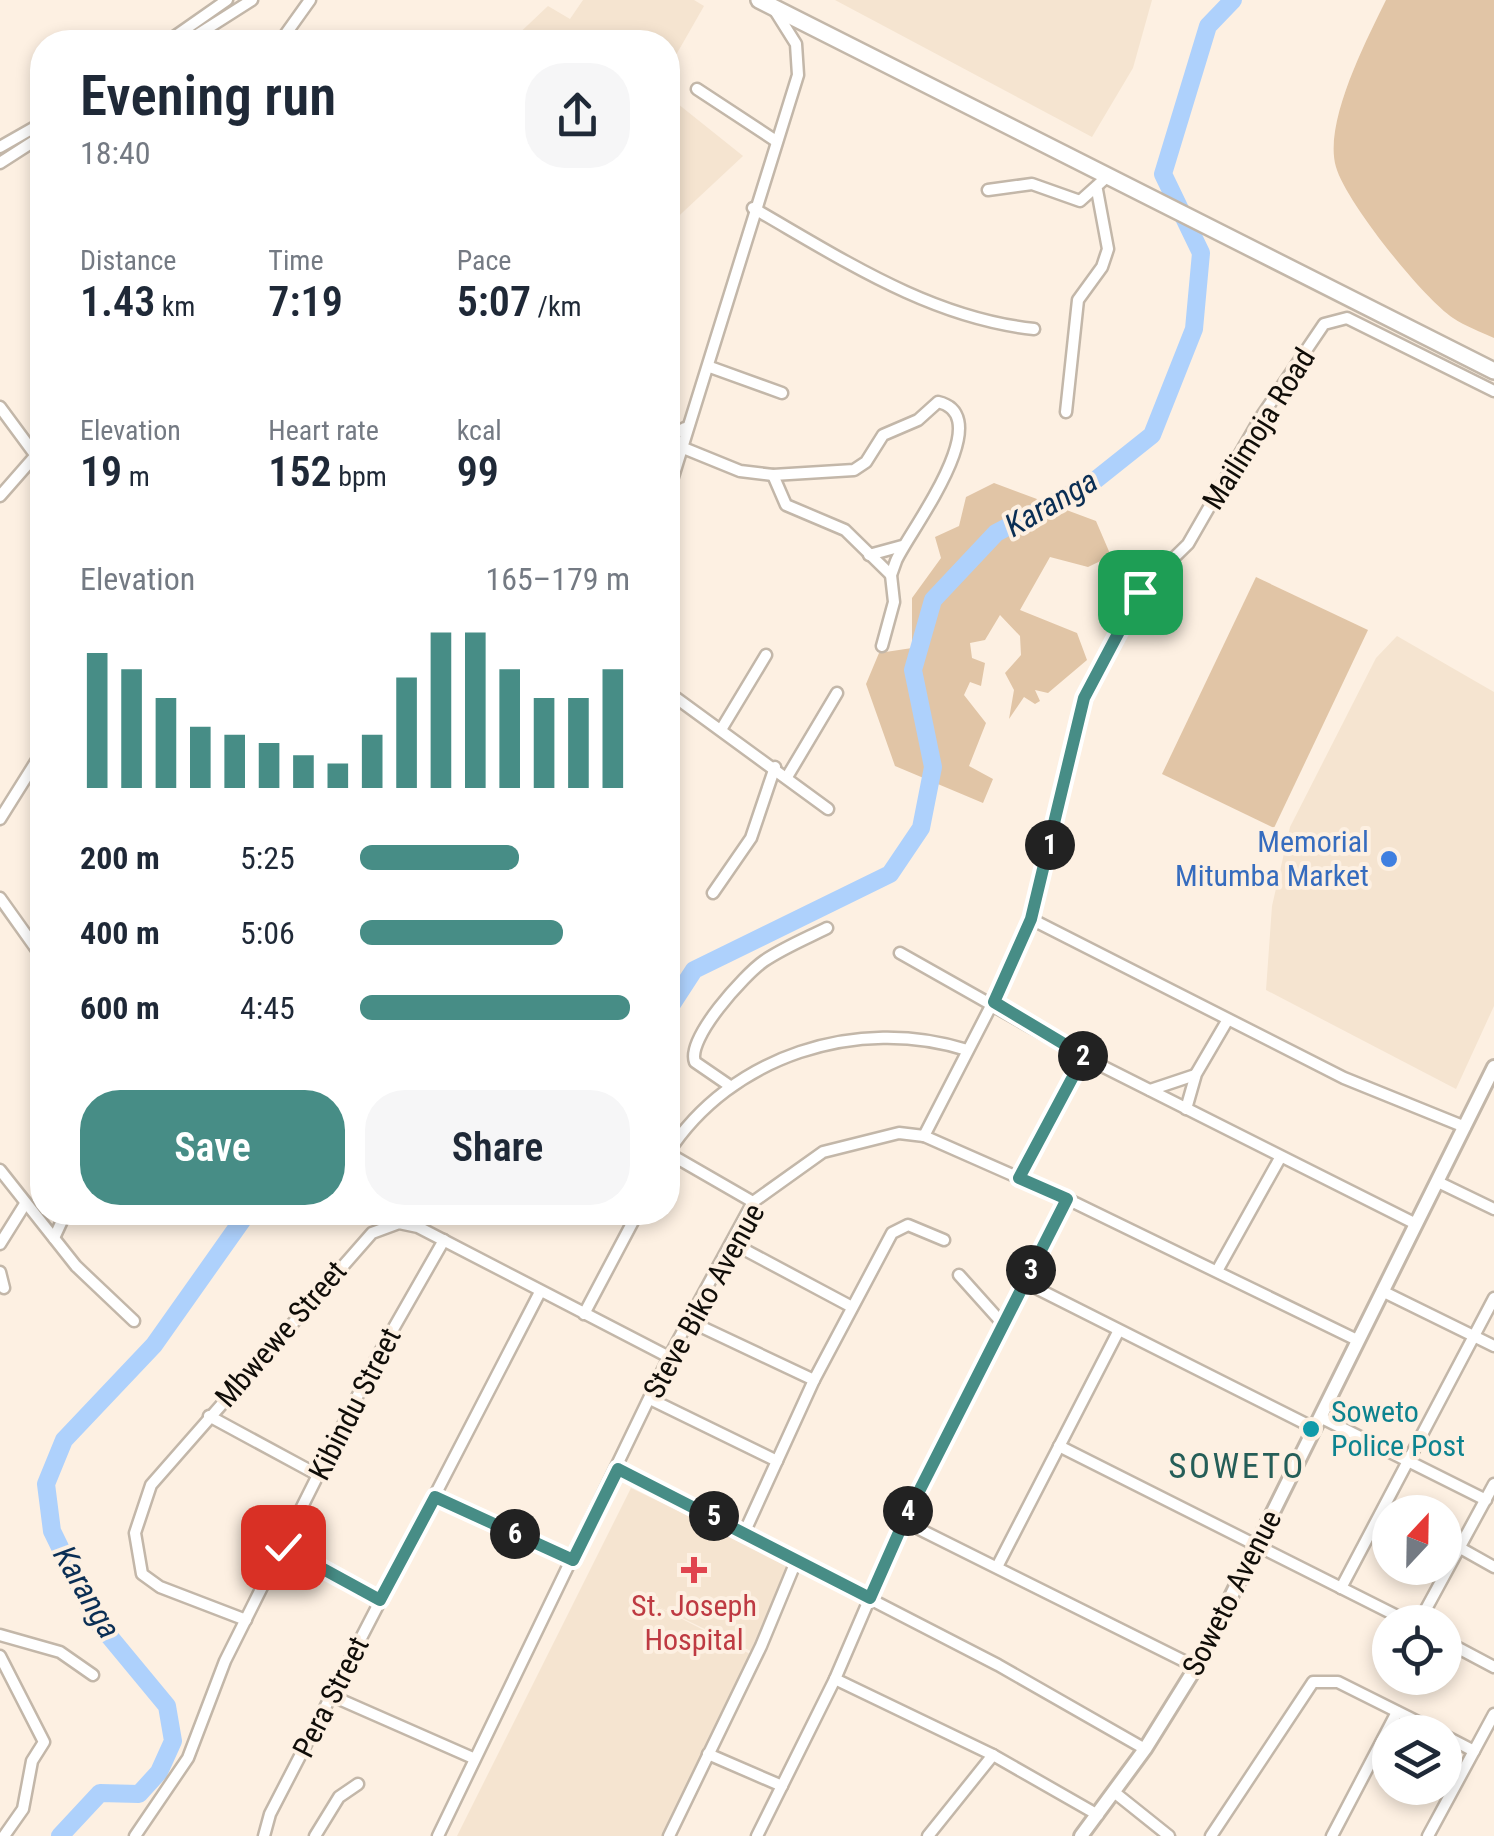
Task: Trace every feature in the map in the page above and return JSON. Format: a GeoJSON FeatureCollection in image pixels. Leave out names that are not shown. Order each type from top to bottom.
{"type":"FeatureCollection","features":[{"type":"Feature","properties":{"kind":"highway"},"geometry":{"type":"LineString","coordinates":[[767,3],[1494,371]]}},
{"type":"Feature","properties":{"kind":"street"},"geometry":{"type":"LineString","coordinates":[[184,30],[227,0]]}},
{"type":"Feature","properties":{"kind":"street"},"geometry":{"type":"LineString","coordinates":[[205,30],[252,0]]}},
{"type":"Feature","properties":{"kind":"street"},"geometry":{"type":"LineString","coordinates":[[289,30],[310,0]]}},
{"type":"Feature","properties":{"kind":"street"},"geometry":{"type":"LineString","coordinates":[[680,451],[710,367],[753,208],[800,59],[796,44],[767,3]]}},
{"type":"Feature","properties":{"kind":"street"},"geometry":{"type":"LineString","coordinates":[[697,90],[776,141]]}},
{"type":"Feature","properties":{"kind":"street"},"geometry":{"type":"LineString","coordinates":[[0,147],[30,130]]}},
{"type":"Feature","properties":{"kind":"street"},"geometry":{"type":"LineString","coordinates":[[0,163],[30,144]]}},
{"type":"Feature","properties":{"kind":"street"},"geometry":{"type":"LineString","coordinates":[[988,190],[1032,184],[1080,202],[1108,176]]}},
{"type":"Feature","properties":{"kind":"street"},"geometry":{"type":"LineString","coordinates":[[1066,412],[1078,300],[1102,267],[1108,249],[1097,190]]}},
{"type":"Feature","properties":{"kind":"street"},"geometry":{"type":"LineString","coordinates":[[753,208],[876,277],[960,317],[1034,328]]}},
{"type":"Feature","properties":{"kind":"street","name":"Mailimoja Road"},"geometry":{"type":"LineString","coordinates":[[924,1136],[994,1002],[1031,919],[1084,698],[1132,604],[1188,544],[1261,417],[1324,324],[1348,318],[1494,391]]}},
{"type":"Feature","properties":{"kind":"street"},"geometry":{"type":"LineString","coordinates":[[710,367],[782,392]]}},
{"type":"Feature","properties":{"kind":"street"},"geometry":{"type":"LineString","coordinates":[[681,447],[726,467],[773,475],[854,470],[866,462],[891,429],[918,420],[938,402],[948,405],[956,426],[949,472],[902,546],[891,575],[894,602],[882,646]]}},
{"type":"Feature","properties":{"kind":"street"},"geometry":{"type":"LineString","coordinates":[[0,407],[30,447]]}},
{"type":"Feature","properties":{"kind":"street"},"geometry":{"type":"LineString","coordinates":[[680,431],[686,428]]}},
{"type":"Feature","properties":{"kind":"street"},"geometry":{"type":"LineString","coordinates":[[0,496],[30,468]]}},
{"type":"Feature","properties":{"kind":"street"},"geometry":{"type":"LineString","coordinates":[[773,475],[786,505],[846,530],[891,575]]}},
{"type":"Feature","properties":{"kind":"street"},"geometry":{"type":"LineString","coordinates":[[869,555],[902,546]]}},
{"type":"Feature","properties":{"kind":"street"},"geometry":{"type":"LineString","coordinates":[[722,728],[766,655]]}},
{"type":"Feature","properties":{"kind":"street"},"geometry":{"type":"LineString","coordinates":[[788,777],[837,692]]}},
{"type":"Feature","properties":{"kind":"street"},"geometry":{"type":"LineString","coordinates":[[680,700],[828,809]]}},
{"type":"Feature","properties":{"kind":"street"},"geometry":{"type":"LineString","coordinates":[[714,893],[751,838],[776,768]]}},
{"type":"Feature","properties":{"kind":"street"},"geometry":{"type":"LineString","coordinates":[[0,819],[30,771]]}},
{"type":"Feature","properties":{"kind":"street"},"geometry":{"type":"LineString","coordinates":[[0,898],[30,940]]}},
{"type":"Feature","properties":{"kind":"street"},"geometry":{"type":"LineString","coordinates":[[1031,919],[1227,1022],[1370,1090],[1465,1126]]}},
{"type":"Feature","properties":{"kind":"street"},"geometry":{"type":"LineString","coordinates":[[730,1086],[695,1062],[694,1045],[702,1031],[755,968],[828,928]]}},
{"type":"Feature","properties":{"kind":"street"},"geometry":{"type":"LineString","coordinates":[[900,953],[1186,1110],[1416,1224]]}},
{"type":"Feature","properties":{"kind":"street"},"geometry":{"type":"LineString","coordinates":[[1186,1110],[1196,1074],[1227,1022]]}},
{"type":"Feature","properties":{"kind":"street"},"geometry":{"type":"LineString","coordinates":[[680,1135],[730,1086],[780,1058],[864,1039],[907,1036],[966,1050]]}},
{"type":"Feature","properties":{"kind":"street"},"geometry":{"type":"LineString","coordinates":[[1019,1178],[1084,1056]]}},
{"type":"Feature","properties":{"kind":"street","name":"Soweto Avenue"},"geometry":{"type":"LineString","coordinates":[[1081,1836],[1145,1749],[1196,1668],[1494,1068]]}},
{"type":"Feature","properties":{"kind":"street"},"geometry":{"type":"LineString","coordinates":[[1149,1090],[1196,1074]]}},
{"type":"Feature","properties":{"kind":"street","name":"Steve Biko Avenue"},"geometry":{"type":"LineString","coordinates":[[438,1836],[669,1357],[753,1202],[784,1175],[823,1152],[899,1132],[924,1136],[1067,1199],[1357,1340]]}},
{"type":"Feature","properties":{"kind":"street"},"geometry":{"type":"LineString","coordinates":[[1217,1271],[1280,1158]]}},
{"type":"Feature","properties":{"kind":"street"},"geometry":{"type":"LineString","coordinates":[[680,1160],[753,1202]]}},
{"type":"Feature","properties":{"kind":"street"},"geometry":{"type":"LineString","coordinates":[[0,1170],[30,1210]]}},
{"type":"Feature","properties":{"kind":"street"},"geometry":{"type":"LineString","coordinates":[[1438,1182],[1494,1209]]}},
{"type":"Feature","properties":{"kind":"street"},"geometry":{"type":"LineString","coordinates":[[758,1836],[904,1521],[1067,1199]]}},
{"type":"Feature","properties":{"kind":"street"},"geometry":{"type":"LineString","coordinates":[[0,1244],[25,1204]]}},
{"type":"Feature","properties":{"kind":"street"},"geometry":{"type":"LineString","coordinates":[[43,1225],[76,1266],[134,1321]]}},
{"type":"Feature","properties":{"kind":"street"},"geometry":{"type":"LineString","coordinates":[[54,1238],[60,1225]]}},
{"type":"Feature","properties":{"kind":"street","name":"Mbwewe Street"},"geometry":{"type":"LineString","coordinates":[[246,1620],[160,1587],[142,1574],[136,1558],[135,1533],[146,1494],[209,1416],[372,1233],[394,1225]]}},
{"type":"Feature","properties":{"kind":"street","name":"Mbwewe Street"},"geometry":{"type":"LineString","coordinates":[[404,1225],[444,1240],[669,1357]]}},
{"type":"Feature","properties":{"kind":"street"},"geometry":{"type":"LineString","coordinates":[[584,1314],[631,1225]]}},
{"type":"Feature","properties":{"kind":"street"},"geometry":{"type":"LineString","coordinates":[[745,1531],[814,1380],[892,1233],[908,1225],[944,1240]]}},
{"type":"Feature","properties":{"kind":"street","name":"Kibindu Street"},"geometry":{"type":"LineString","coordinates":[[135,1836],[188,1758],[246,1620],[376,1359],[444,1240]]}},
{"type":"Feature","properties":{"kind":"street"},"geometry":{"type":"LineString","coordinates":[[732,1243],[852,1306]]}},
{"type":"Feature","properties":{"kind":"street"},"geometry":{"type":"LineString","coordinates":[[0,1272],[4,1288]]}},
{"type":"Feature","properties":{"kind":"street"},"geometry":{"type":"LineString","coordinates":[[959,1275],[1002,1324]]}},
{"type":"Feature","properties":{"kind":"street"},"geometry":{"type":"LineString","coordinates":[[1024,1282],[1118,1332],[1486,1500]]}},
{"type":"Feature","properties":{"kind":"street","name":"Pera Street"},"geometry":{"type":"LineString","coordinates":[[264,1836],[270,1814],[540,1292]]}},
{"type":"Feature","properties":{"kind":"street"},"geometry":{"type":"LineString","coordinates":[[1382,1292],[1494,1346]]}},
{"type":"Feature","properties":{"kind":"street"},"geometry":{"type":"LineString","coordinates":[[1341,1588],[1494,1298]]}},
{"type":"Feature","properties":{"kind":"street"},"geometry":{"type":"LineString","coordinates":[[689,1321],[814,1380]]}},
{"type":"Feature","properties":{"kind":"street"},"geometry":{"type":"LineString","coordinates":[[998,1565],[1118,1332]]}},
{"type":"Feature","properties":{"kind":"street"},"geometry":{"type":"LineString","coordinates":[[650,1399],[777,1460]]}},
{"type":"Feature","properties":{"kind":"street"},"geometry":{"type":"LineString","coordinates":[[209,1416],[318,1475]]}},
{"type":"Feature","properties":{"kind":"street"},"geometry":{"type":"LineString","coordinates":[[1059,1446],[1375,1605]]}},
{"type":"Feature","properties":{"kind":"street"},"geometry":{"type":"LineString","coordinates":[[618,1469],[745,1531],[1145,1749]]}},
{"type":"Feature","properties":{"kind":"street"},"geometry":{"type":"LineString","coordinates":[[1494,1484],[1462,1549],[1494,1567]]}},
{"type":"Feature","properties":{"kind":"street"},"geometry":{"type":"LineString","coordinates":[[435,1497],[573,1560]]}},
{"type":"Feature","properties":{"kind":"street"},"geometry":{"type":"LineString","coordinates":[[904,1521],[1196,1668]]}},
{"type":"Feature","properties":{"kind":"street"},"geometry":{"type":"LineString","coordinates":[[283,1547],[380,1600]]}},
{"type":"Feature","properties":{"kind":"street"},"geometry":{"type":"LineString","coordinates":[[668,1836],[772,1622],[797,1559]]}},
{"type":"Feature","properties":{"kind":"street"},"geometry":{"type":"LineString","coordinates":[[0,1634],[60,1652],[93,1675]]}},
{"type":"Feature","properties":{"kind":"street"},"geometry":{"type":"LineString","coordinates":[[1462,1651],[1494,1667]]}},
{"type":"Feature","properties":{"kind":"street"},"geometry":{"type":"LineString","coordinates":[[0,1656],[44,1742],[32,1761],[23,1809],[4,1836]]}},
{"type":"Feature","properties":{"kind":"street"},"geometry":{"type":"LineString","coordinates":[[834,1679],[992,1754],[1098,1815]]}},
{"type":"Feature","properties":{"kind":"street"},"geometry":{"type":"LineString","coordinates":[[1210,1836],[1313,1682],[1338,1682],[1403,1715]]}},
{"type":"Feature","properties":{"kind":"street"},"geometry":{"type":"LineString","coordinates":[[332,1696],[473,1758]]}},
{"type":"Feature","properties":{"kind":"street"},"geometry":{"type":"LineString","coordinates":[[1332,1836],[1397,1712]]}},
{"type":"Feature","properties":{"kind":"street"},"geometry":{"type":"LineString","coordinates":[[1428,1836],[1494,1714]]}},
{"type":"Feature","properties":{"kind":"street"},"geometry":{"type":"LineString","coordinates":[[1462,1745],[1474,1751]]}},
{"type":"Feature","properties":{"kind":"street"},"geometry":{"type":"LineString","coordinates":[[708,1754],[782,1786]]}},
{"type":"Feature","properties":{"kind":"street"},"geometry":{"type":"LineString","coordinates":[[928,1836],[992,1754]]}},
{"type":"Feature","properties":{"kind":"street"},"geometry":{"type":"LineString","coordinates":[[315,1836],[339,1798],[358,1784]]}},
{"type":"Feature","properties":{"kind":"street"},"geometry":{"type":"LineString","coordinates":[[1114,1792],[1170,1836]]}},
{"type":"Feature","properties":{"kind":"shaded area"},"geometry":{"type":"Polygon","coordinates":[[[583,0],[694,0],[704,6],[680,48],[680,30],[523,30],[548,6],[570,19],[583,0]]]}},
{"type":"Feature","properties":{"kind":"shaded area"},"geometry":{"type":"Polygon","coordinates":[[[835,0],[1152,0],[1133,68],[1092,137],[835,0]]]}},
{"type":"Feature","properties":{"kind":"shaded area"},"geometry":{"type":"Polygon","coordinates":[[[1386,0],[1494,0],[1494,338],[1453,318],[1423,290],[1369,225],[1336,167],[1334,149],[1341,105],[1386,0]]]}},
{"type":"Feature","properties":{"kind":"shaded area"},"geometry":{"type":"Polygon","coordinates":[[[680,106],[743,156],[680,215],[680,106]]]}},
{"type":"Feature","properties":{"kind":"shaded area"},"geometry":{"type":"Polygon","coordinates":[[[994,483],[1096,521],[1111,556],[1088,567],[1050,557],[1020,610],[1077,633],[1087,660],[1048,693],[1035,690],[1040,701],[1035,704],[1024,697],[1009,719],[1014,690],[1005,673],[1021,655],[1020,636],[1000,615],[985,640],[970,643],[972,658],[985,663],[981,686],[970,682],[964,695],[986,723],[969,766],[993,779],[983,803],[895,766],[866,684],[879,653],[912,648],[912,598],[941,558],[935,537],[959,526],[966,497],[994,483]]]}},
{"type":"Feature","properties":{"kind":"shaded area"},"geometry":{"type":"Polygon","coordinates":[[[1256,577],[1368,630],[1274,828],[1162,774],[1256,577]]]}},
{"type":"Feature","properties":{"kind":"shaded area","name":"Memorial Mitumba Market"},"geometry":{"type":"Polygon","coordinates":[[[1397,636],[1494,692],[1494,1006],[1456,1089],[1266,990],[1272,906],[1290,827],[1376,658],[1397,636]]]}},
{"type":"Feature","properties":{"kind":"shaded area"},"geometry":{"type":"Polygon","coordinates":[[[631,1488],[796,1568],[789,1595],[759,1655],[655,1605],[750,1654],[665,1836],[457,1836],[631,1488]]]}},
{"type":"Feature","properties":{"kind":"waterway","name":"Karanga"},"geometry":{"type":"LineString","coordinates":[[680,992],[694,970],[890,874],[921,828],[933,767],[913,670],[933,600],[996,533],[1093,482],[1152,435],[1194,329],[1201,253],[1163,174],[1208,26],[1233,0]]}},
{"type":"Feature","properties":{"kind":"waterway","name":"Karanga"},"geometry":{"type":"LineString","coordinates":[[60,1836],[100,1793],[139,1794],[159,1772],[173,1741],[167,1706],[95,1619],[52,1531],[46,1484],[64,1440],[154,1345],[239,1225]]}},
{"type":"Feature","properties":{"kind":"place","name":"Memorial Mitumba Market"},"geometry":{"type":"Point","coordinates":[1389,859]}},
{"type":"Feature","properties":{"kind":"place","name":"Soweto Police Post"},"geometry":{"type":"Point","coordinates":[1311,1429]}},
{"type":"Feature","properties":{"kind":"place","name":"St. Joseph Hospital"},"geometry":{"type":"Point","coordinates":[694,1570]}},
{"type":"Feature","properties":{"kind":"district","name":"SOWETO"},"geometry":{"type":"Point","coordinates":[1237,1466]}},
{"type":"Feature","properties":{"kind":"route"},"geometry":{"type":"LineString","coordinates":[[283,1547],[380,1600],[435,1497],[573,1560],[618,1469],[870,1598],[962,1403],[1067,1199],[1019,1178],[1084,1056],[994,1002],[1031,919],[1084,698],[1140,592]]}}]}
